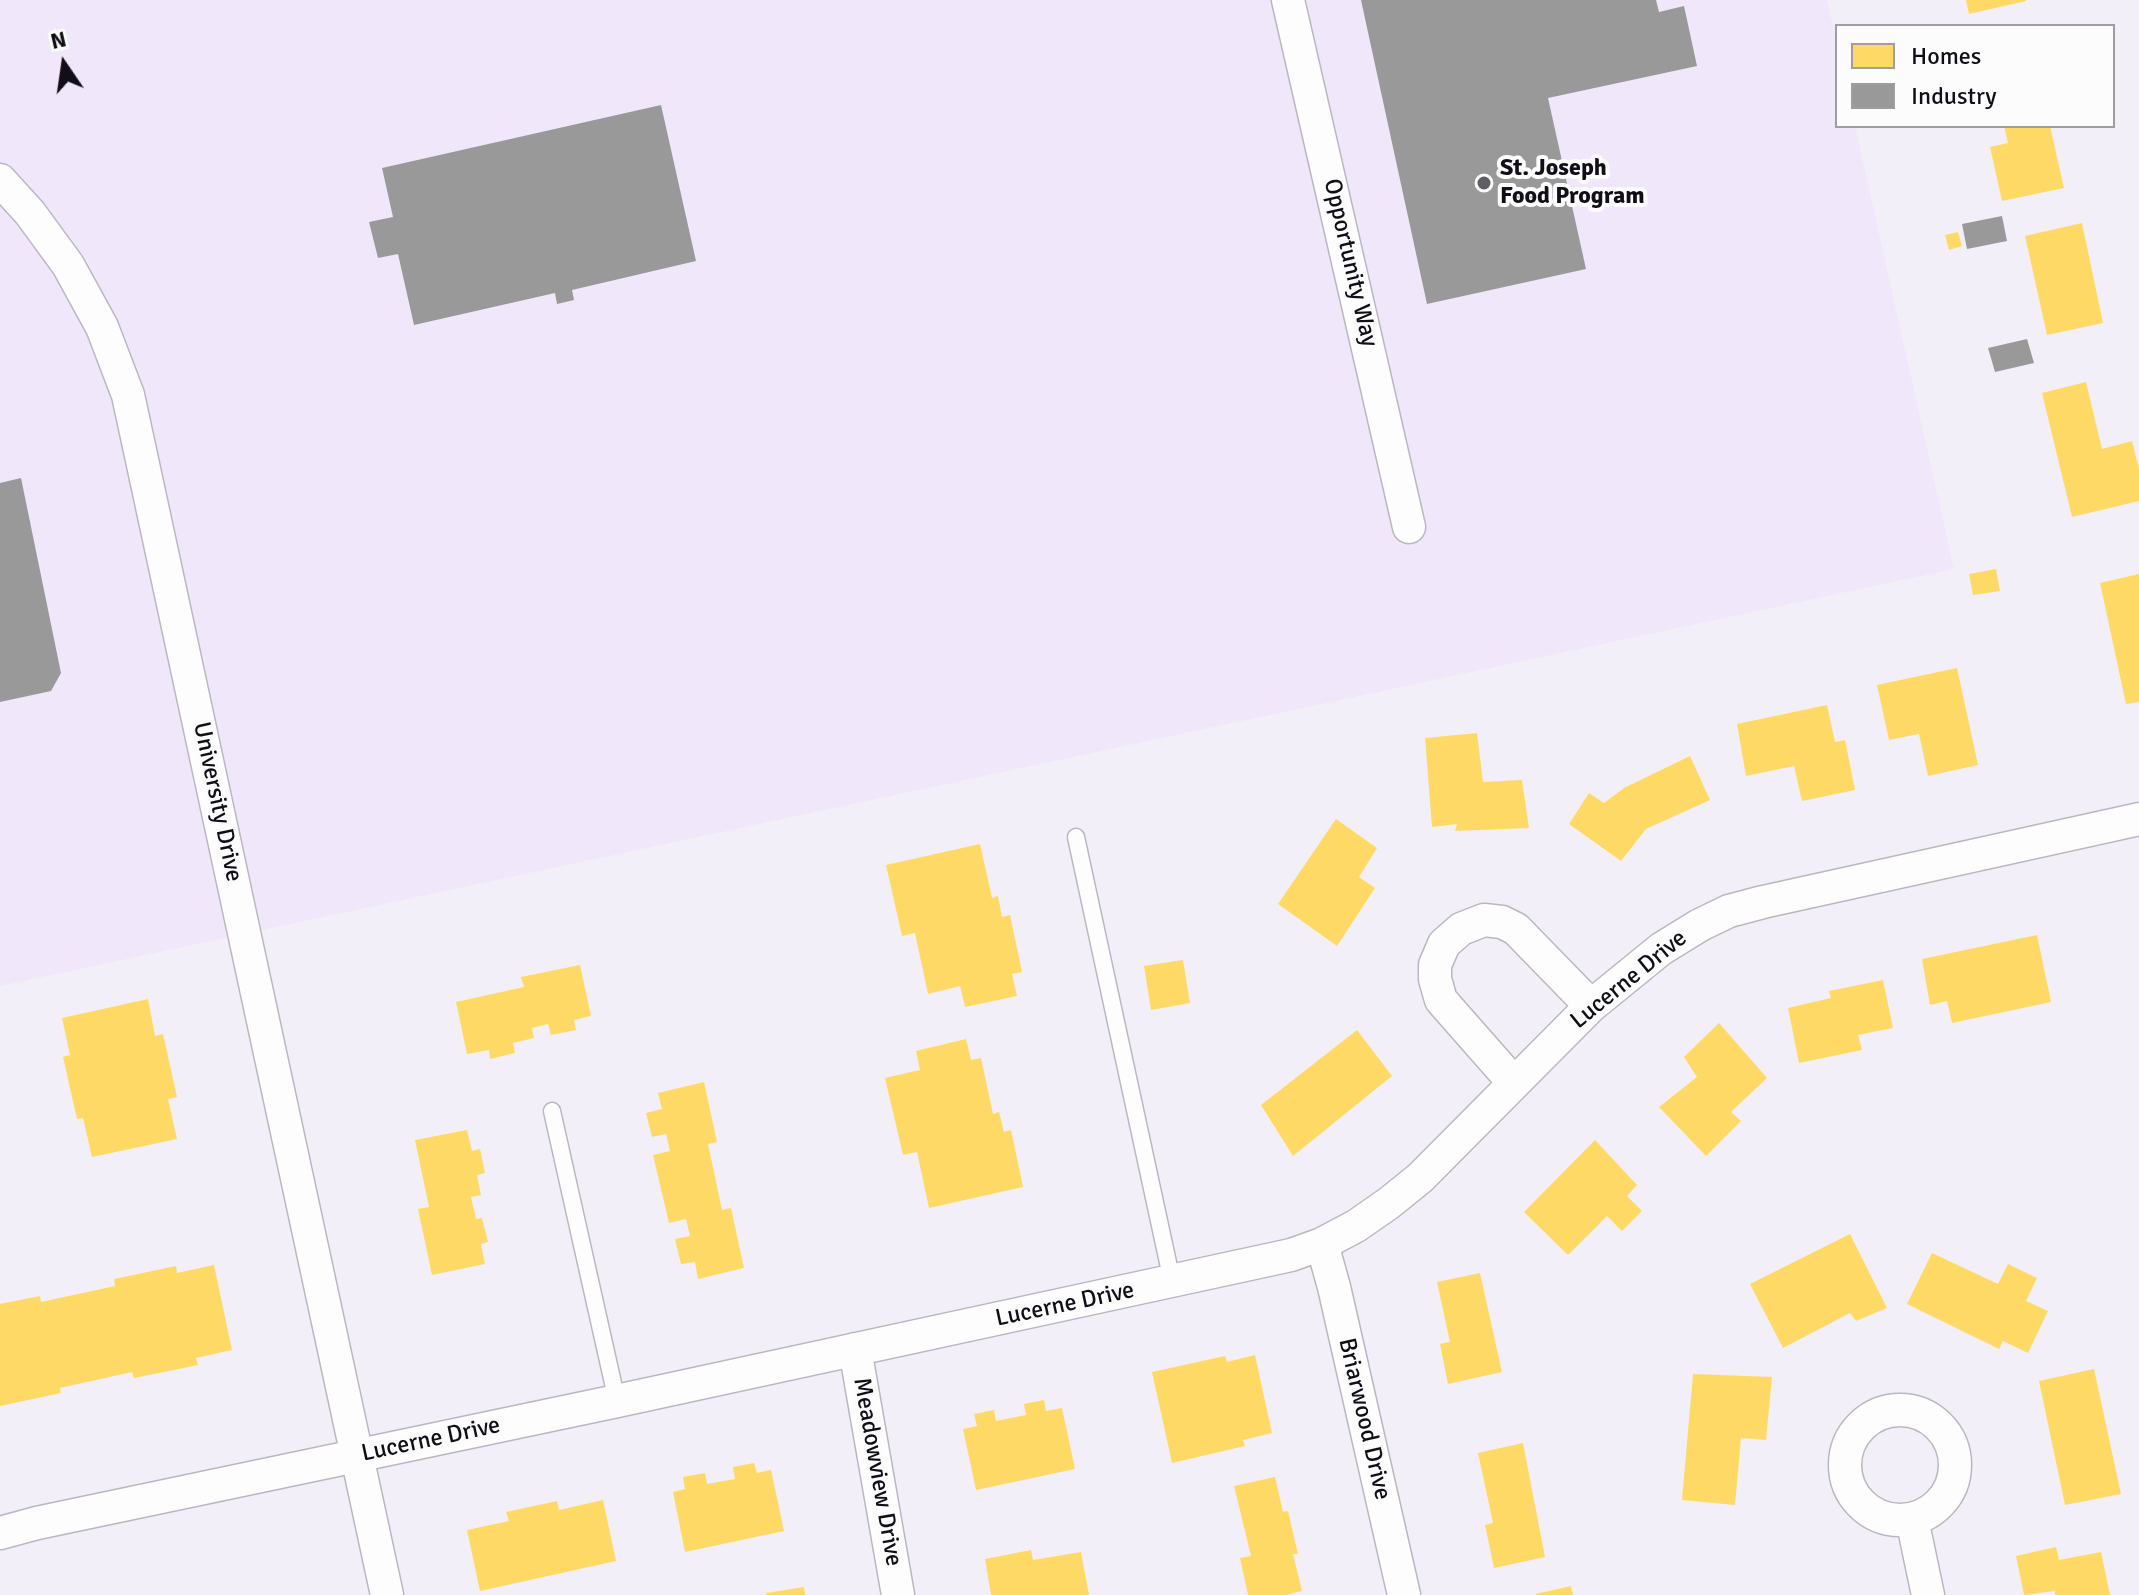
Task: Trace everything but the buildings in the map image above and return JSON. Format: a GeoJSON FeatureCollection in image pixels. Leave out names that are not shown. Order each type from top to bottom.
{"type":"FeatureCollection","features":[{"type":"Feature","properties":{"kind":"street","name":"Opportunity Way"},"geometry":{"type":"LineString","coordinates":[[1288,0],[1409,527]]}},
{"type":"Feature","properties":{"kind":"street","name":"University Drive"},"geometry":{"type":"LineString","coordinates":[[0,180],[30,213],[68,265],[102,327],[128,395],[387,1595]]}},
{"type":"Feature","properties":{"kind":"street","name":"Lucerne Drive"},"geometry":{"type":"LineString","coordinates":[[0,1533],[1291,1255],[1322,1244],[1356,1226],[1420,1178],[1591,1006],[1661,949],[1700,925],[1729,911],[2139,819]]}},
{"type":"Feature","properties":{"kind":"street"},"geometry":{"type":"LineString","coordinates":[[1514,1083],[1441,1000],[1435,965],[1444,944],[1461,929],[1484,920],[1502,922],[1516,929],[1591,1006]]}},
{"type":"Feature","properties":{"kind":"street","name":"Briarwood Drive"},"geometry":{"type":"LineString","coordinates":[[1322,1244],[1404,1595]]}},
{"type":"Feature","properties":{"kind":"street","name":"Meadowview Drive"},"geometry":{"type":"LineString","coordinates":[[855,1349],[898,1595]]}},
{"type":"Feature","properties":{"kind":"street"},"geometry":{"type":"LineString","coordinates":[[1912,1519],[1928,1595]]}},
{"type":"Feature","properties":{"kind":"lane"},"geometry":{"type":"LineString","coordinates":[[1076,837],[1172,1281]]}},
{"type":"Feature","properties":{"kind":"lane"},"geometry":{"type":"LineString","coordinates":[[552,1111],[617,1401]]}},
{"type":"Feature","properties":{"kind":"shaded area"},"geometry":{"type":"Polygon","coordinates":[[[0,0],[1827,0],[1835,34],[1835,128],[1855,128],[1954,569],[0,986],[0,0]]]}},
{"type":"Feature","properties":{"kind":"place","name":"St. Joseph Food Program"},"geometry":{"type":"Point","coordinates":[1484,183]}}]}
